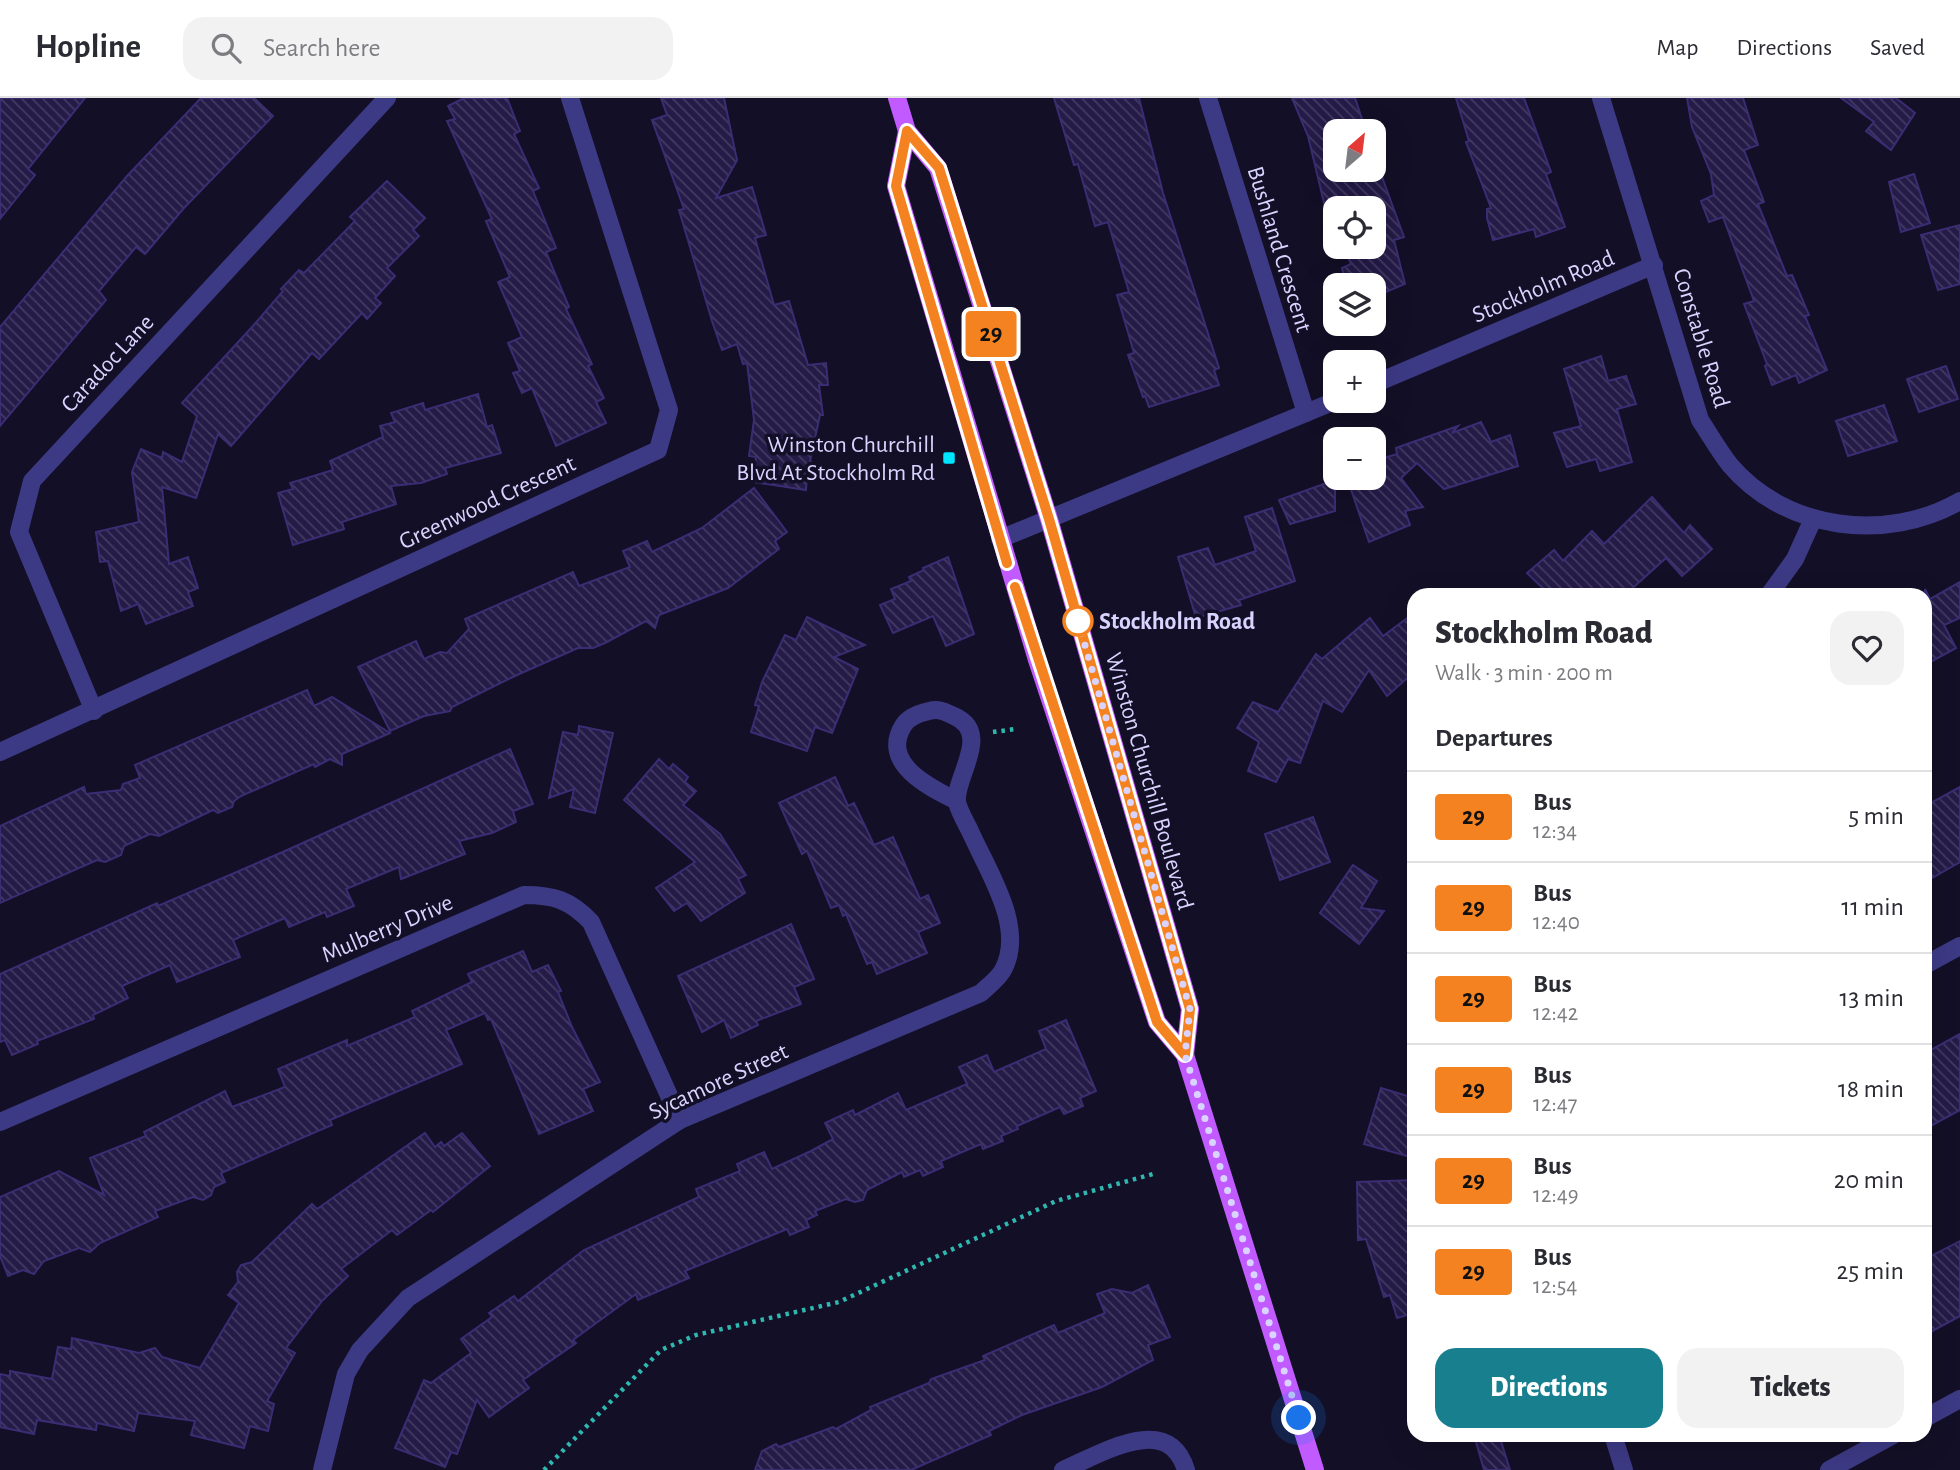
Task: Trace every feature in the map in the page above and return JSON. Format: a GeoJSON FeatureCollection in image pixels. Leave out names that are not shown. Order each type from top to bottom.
{"type":"FeatureCollection","features":[{"type":"Feature","properties":{"kind":"main road","name":"Winston Churchill Boulevard"},"geometry":{"type":"LineString","coordinates":[[897,98],[907,131],[939,168],[1049,519],[1190,1009],[1185,1055]]}},
{"type":"Feature","properties":{"kind":"main road","name":"Winston Churchill Boulevard"},"geometry":{"type":"LineString","coordinates":[[907,131],[896,186],[1000,539],[1157,1022],[1185,1055],[1315,1470]]}},
{"type":"Feature","properties":{"kind":"street","name":"Caradoc Lane"},"geometry":{"type":"LineString","coordinates":[[94,711],[19,532],[32,481],[387,98]]}},
{"type":"Feature","properties":{"kind":"street","name":"Greenwood Crescent"},"geometry":{"type":"LineString","coordinates":[[0,752],[658,450],[669,410],[570,98]]}},
{"type":"Feature","properties":{"kind":"street","name":"Bushland Crescent"},"geometry":{"type":"LineString","coordinates":[[1208,98],[1306,413]]}},
{"type":"Feature","properties":{"kind":"street","name":"Constable Road"},"geometry":{"type":"LineString","coordinates":[[1601,98],[1700,420],[1731,466],[1766,496],[1813,519],[1859,527],[1889,525],[1936,515],[1960,501]]}},
{"type":"Feature","properties":{"kind":"street","name":"Stockholm Road"},"geometry":{"type":"LineString","coordinates":[[1386,379],[1654,265]]}},
{"type":"Feature","properties":{"kind":"street"},"geometry":{"type":"LineString","coordinates":[[1000,539],[1323,406]]}},
{"type":"Feature","properties":{"kind":"street"},"geometry":{"type":"LineString","coordinates":[[1774,588],[1795,559],[1813,519]]}},
{"type":"Feature","properties":{"kind":"street"},"geometry":{"type":"LineString","coordinates":[[938,709],[961,719],[971,734],[969,761],[957,801],[923,784],[903,765],[897,744],[903,725],[917,713],[938,709]]}},
{"type":"Feature","properties":{"kind":"street","name":"Sycamore Street"},"geometry":{"type":"LineString","coordinates":[[322,1470],[346,1374],[359,1350],[408,1298],[680,1120],[981,993],[1002,973],[1010,952],[1009,922],[957,801]]}},
{"type":"Feature","properties":{"kind":"street","name":"Mulberry Drive"},"geometry":{"type":"LineString","coordinates":[[0,1122],[524,895],[552,895],[576,906],[591,922],[680,1120]]}},
{"type":"Feature","properties":{"kind":"street"},"geometry":{"type":"LineString","coordinates":[[1932,961],[1960,946]]}},
{"type":"Feature","properties":{"kind":"street"},"geometry":{"type":"LineString","coordinates":[[1932,1414],[1960,1399]]}},
{"type":"Feature","properties":{"kind":"street"},"geometry":{"type":"LineString","coordinates":[[1063,1470],[1126,1443],[1153,1438],[1170,1444],[1182,1458],[1186,1470]]}},
{"type":"Feature","properties":{"kind":"street"},"geometry":{"type":"LineString","coordinates":[[1615,1442],[1624,1470]]}},
{"type":"Feature","properties":{"kind":"street"},"geometry":{"type":"LineString","coordinates":[[1829,1470],[1881,1442]]}},
{"type":"Feature","properties":{"kind":"path"},"geometry":{"type":"LineString","coordinates":[[544,1470],[660,1350],[695,1335],[839,1302],[1056,1201],[1153,1174]]}},
{"type":"Feature","properties":{"kind":"building"},"geometry":{"type":"Polygon","coordinates":[[[0,98],[85,98],[28,169],[35,175],[0,219],[0,98]]]}},
{"type":"Feature","properties":{"kind":"building"},"geometry":{"type":"Polygon","coordinates":[[[201,98],[254,98],[273,116],[184,208],[145,254],[136,247],[99,291],[106,300],[0,426],[0,327],[127,176],[201,98]]]}},
{"type":"Feature","properties":{"kind":"building"},"geometry":{"type":"Polygon","coordinates":[[[464,98],[507,98],[520,131],[514,134],[539,188],[533,191],[556,248],[546,252],[569,307],[566,309],[592,364],[588,366],[604,398],[596,402],[606,423],[556,446],[532,388],[522,393],[513,373],[520,371],[508,343],[522,337],[498,282],[510,277],[486,221],[492,219],[447,121],[455,119],[448,106],[464,98]]]}},
{"type":"Feature","properties":{"kind":"building"},"geometry":{"type":"Polygon","coordinates":[[[661,98],[724,98],[737,160],[716,198],[752,187],[766,235],[755,238],[774,305],[789,301],[808,365],[826,363],[828,385],[819,385],[823,415],[820,415],[810,461],[820,467],[807,476],[806,490],[753,482],[756,457],[749,456],[754,420],[747,363],[743,364],[737,344],[722,350],[712,321],[679,210],[684,209],[652,120],[667,115],[661,98]]]}},
{"type":"Feature","properties":{"kind":"building"},"geometry":{"type":"Polygon","coordinates":[[[1054,98],[1139,98],[1163,193],[1219,368],[1214,370],[1219,385],[1149,407],[1145,396],[1143,397],[1128,355],[1134,353],[1117,295],[1129,292],[1108,222],[1095,226],[1078,164],[1074,165],[1054,98]]]}},
{"type":"Feature","properties":{"kind":"building"},"geometry":{"type":"Polygon","coordinates":[[[1292,98],[1355,98],[1362,119],[1323,119],[1323,182],[1384,182],[1404,237],[1394,240],[1405,284],[1386,292],[1386,273],[1343,273],[1342,268],[1351,264],[1349,259],[1386,259],[1386,196],[1323,196],[1323,199],[1308,136],[1292,98]]]}},
{"type":"Feature","properties":{"kind":"building"},"geometry":{"type":"Polygon","coordinates":[[[1456,98],[1524,98],[1551,172],[1546,174],[1565,227],[1536,237],[1534,229],[1493,240],[1487,218],[1487,209],[1491,208],[1466,142],[1469,141],[1456,98]]]}},
{"type":"Feature","properties":{"kind":"building"},"geometry":{"type":"Polygon","coordinates":[[[1687,98],[1743,98],[1758,145],[1744,150],[1764,202],[1758,204],[1787,276],[1792,275],[1809,315],[1805,316],[1827,370],[1799,383],[1796,375],[1772,385],[1765,366],[1767,364],[1744,304],[1754,301],[1723,217],[1709,222],[1701,201],[1714,195],[1711,174],[1692,127],[1687,98]]]}},
{"type":"Feature","properties":{"kind":"building"},"geometry":{"type":"Polygon","coordinates":[[[1841,98],[1896,98],[1915,113],[1891,150],[1866,131],[1874,122],[1841,98]]]}},
{"type":"Feature","properties":{"kind":"building"},"geometry":{"type":"Polygon","coordinates":[[[1914,174],[1930,223],[1901,232],[1889,182],[1914,174]]]}},
{"type":"Feature","properties":{"kind":"building"},"geometry":{"type":"Polygon","coordinates":[[[387,181],[425,218],[413,230],[419,236],[387,268],[395,276],[375,298],[381,303],[367,319],[362,313],[319,359],[312,353],[231,446],[218,434],[196,498],[162,487],[169,564],[188,557],[198,588],[188,592],[193,606],[146,624],[138,604],[121,611],[108,561],[100,562],[96,532],[139,522],[132,472],[141,449],[162,458],[163,452],[182,462],[197,416],[182,403],[252,327],[283,291],[281,289],[299,270],[304,273],[355,221],[350,217],[387,181]]]}},
{"type":"Feature","properties":{"kind":"building"},"geometry":{"type":"Polygon","coordinates":[[[1960,225],[1960,284],[1938,290],[1921,235],[1960,225]]]}},
{"type":"Feature","properties":{"kind":"building"},"geometry":{"type":"Polygon","coordinates":[[[1601,356],[1608,381],[1626,376],[1636,404],[1617,409],[1632,462],[1600,471],[1596,459],[1567,467],[1554,433],[1581,426],[1564,369],[1601,356]]]}},
{"type":"Feature","properties":{"kind":"building"},"geometry":{"type":"Polygon","coordinates":[[[1946,366],[1958,399],[1919,412],[1907,379],[1946,366]]]}},
{"type":"Feature","properties":{"kind":"building"},"geometry":{"type":"Polygon","coordinates":[[[478,394],[487,427],[492,425],[501,453],[445,468],[447,474],[421,483],[391,486],[396,504],[342,522],[344,529],[293,545],[278,493],[293,489],[290,483],[333,470],[330,461],[383,437],[380,426],[395,422],[391,413],[423,403],[425,410],[478,394]]]}},
{"type":"Feature","properties":{"kind":"building"},"geometry":{"type":"Polygon","coordinates":[[[1884,405],[1897,441],[1848,456],[1836,421],[1884,405]]]}},
{"type":"Feature","properties":{"kind":"building"},"geometry":{"type":"Polygon","coordinates":[[[1481,422],[1491,442],[1510,435],[1518,466],[1444,489],[1417,463],[1401,478],[1423,507],[1405,511],[1410,525],[1369,542],[1351,490],[1386,490],[1386,457],[1397,454],[1396,448],[1458,426],[1452,433],[1481,422]]]}},
{"type":"Feature","properties":{"kind":"building"},"geometry":{"type":"Polygon","coordinates":[[[1323,484],[1323,490],[1335,490],[1335,511],[1290,524],[1279,500],[1323,484]]]}},
{"type":"Feature","properties":{"kind":"building"},"geometry":{"type":"Polygon","coordinates":[[[754,488],[787,532],[775,541],[779,549],[728,588],[659,615],[655,628],[646,621],[605,643],[593,648],[578,648],[517,675],[452,707],[450,711],[424,716],[390,731],[358,667],[416,641],[424,659],[440,652],[447,653],[469,629],[465,619],[573,572],[579,586],[630,567],[623,551],[647,541],[652,552],[702,528],[754,488]]]}},
{"type":"Feature","properties":{"kind":"building"},"geometry":{"type":"Polygon","coordinates":[[[1652,497],[1684,533],[1690,525],[1712,549],[1682,576],[1666,558],[1633,588],[1543,588],[1527,573],[1554,550],[1563,561],[1592,531],[1604,544],[1652,497]]]}},
{"type":"Feature","properties":{"kind":"building"},"geometry":{"type":"Polygon","coordinates":[[[1272,508],[1295,581],[1239,600],[1241,605],[1196,618],[1178,557],[1208,548],[1215,565],[1256,551],[1245,517],[1272,508]]]}},
{"type":"Feature","properties":{"kind":"building"},"geometry":{"type":"Polygon","coordinates":[[[948,557],[974,634],[946,646],[933,616],[893,633],[880,605],[895,599],[891,589],[911,581],[909,577],[948,557]]]}},
{"type":"Feature","properties":{"kind":"building"},"geometry":{"type":"Polygon","coordinates":[[[1960,582],[1960,618],[1944,625],[1956,648],[1932,661],[1932,598],[1960,582]]]}},
{"type":"Feature","properties":{"kind":"building"},"geometry":{"type":"Polygon","coordinates":[[[807,617],[865,645],[834,657],[858,669],[832,733],[815,727],[807,751],[751,732],[759,706],[755,705],[762,682],[785,635],[796,640],[807,617]]]}},
{"type":"Feature","properties":{"kind":"building"},"geometry":{"type":"Polygon","coordinates":[[[1370,618],[1383,636],[1407,618],[1407,678],[1387,696],[1369,670],[1342,712],[1323,701],[1300,763],[1288,759],[1276,782],[1248,771],[1259,742],[1237,728],[1253,702],[1278,712],[1316,654],[1322,659],[1370,618]]]}},
{"type":"Feature","properties":{"kind":"building"},"geometry":{"type":"Polygon","coordinates":[[[307,690],[314,706],[332,697],[390,733],[342,754],[342,765],[330,759],[315,767],[314,764],[241,796],[234,801],[232,807],[218,813],[213,810],[159,836],[150,834],[124,846],[121,855],[105,862],[97,860],[0,903],[0,826],[84,787],[86,794],[121,790],[123,784],[140,778],[135,765],[307,690]]]}},
{"type":"Feature","properties":{"kind":"building"},"geometry":{"type":"Polygon","coordinates":[[[579,726],[613,733],[595,813],[570,807],[574,789],[549,798],[563,732],[578,735],[579,726]]]}},
{"type":"Feature","properties":{"kind":"building"},"geometry":{"type":"Polygon","coordinates":[[[510,749],[533,804],[513,811],[516,822],[492,833],[459,841],[465,854],[401,879],[399,867],[346,889],[354,906],[327,917],[325,912],[289,927],[285,918],[233,940],[240,957],[177,982],[170,965],[122,986],[128,998],[93,1015],[94,1019],[37,1041],[38,1044],[12,1055],[5,1040],[0,1042],[0,974],[157,903],[158,906],[285,851],[510,749]]]}},
{"type":"Feature","properties":{"kind":"building"},"geometry":{"type":"Polygon","coordinates":[[[659,759],[669,769],[673,764],[688,777],[685,782],[696,791],[683,805],[720,834],[746,875],[738,879],[745,893],[701,921],[687,903],[674,911],[656,888],[695,862],[624,800],[659,759]]]}},
{"type":"Feature","properties":{"kind":"building"},"geometry":{"type":"Polygon","coordinates":[[[835,777],[848,806],[854,803],[874,845],[893,837],[920,899],[928,895],[940,923],[918,932],[927,953],[877,974],[872,962],[867,964],[846,914],[843,916],[839,905],[831,908],[807,851],[802,854],[779,803],[835,777]]]}},
{"type":"Feature","properties":{"kind":"building"},"geometry":{"type":"Polygon","coordinates":[[[1960,787],[1960,862],[1932,878],[1932,802],[1960,787]]]}},
{"type":"Feature","properties":{"kind":"building"},"geometry":{"type":"Polygon","coordinates":[[[1313,817],[1330,862],[1280,880],[1265,834],[1313,817]]]}},
{"type":"Feature","properties":{"kind":"building"},"geometry":{"type":"Polygon","coordinates":[[[1353,865],[1377,881],[1361,908],[1384,911],[1359,944],[1320,913],[1353,865]]]}},
{"type":"Feature","properties":{"kind":"building"},"geometry":{"type":"Polygon","coordinates":[[[791,924],[814,979],[794,987],[801,1004],[756,1021],[758,1025],[731,1038],[724,1020],[702,1032],[678,976],[791,924]]]}},
{"type":"Feature","properties":{"kind":"building"},"geometry":{"type":"Polygon","coordinates":[[[523,951],[532,972],[548,965],[561,991],[558,992],[572,1027],[600,1082],[583,1089],[593,1111],[539,1134],[491,1019],[488,1020],[485,1013],[446,1030],[462,1064],[330,1120],[332,1125],[221,1173],[225,1182],[214,1187],[211,1195],[203,1200],[193,1197],[155,1211],[158,1217],[100,1243],[90,1252],[79,1248],[44,1261],[34,1274],[23,1270],[8,1276],[0,1256],[0,1197],[59,1171],[104,1195],[90,1158],[146,1136],[144,1132],[225,1091],[232,1107],[285,1087],[278,1069],[347,1040],[347,1046],[415,1017],[412,1011],[472,982],[468,974],[523,951]]]}},
{"type":"Feature","properties":{"kind":"building"},"geometry":{"type":"Polygon","coordinates":[[[1066,1020],[1096,1091],[1080,1098],[1083,1106],[1064,1114],[1060,1107],[1017,1126],[1018,1129],[1001,1136],[1003,1141],[983,1149],[981,1144],[941,1161],[943,1167],[923,1176],[920,1170],[904,1177],[902,1172],[867,1190],[863,1200],[855,1202],[846,1199],[815,1211],[817,1215],[806,1220],[809,1227],[790,1235],[787,1229],[685,1271],[689,1278],[638,1300],[636,1294],[573,1340],[576,1343],[523,1380],[529,1388],[489,1417],[477,1400],[457,1454],[451,1452],[445,1467],[395,1448],[424,1380],[431,1383],[471,1353],[461,1339],[492,1317],[489,1313],[514,1296],[518,1301],[584,1250],[699,1197],[696,1189],[740,1171],[737,1164],[764,1152],[772,1169],[811,1151],[833,1139],[825,1123],[853,1110],[855,1115],[898,1093],[906,1110],[967,1084],[959,1067],[987,1055],[994,1072],[1046,1049],[1039,1031],[1066,1020]]]}},
{"type":"Feature","properties":{"kind":"building"},"geometry":{"type":"Polygon","coordinates":[[[1960,1034],[1960,1110],[1932,1125],[1932,1049],[1960,1034]]]}},
{"type":"Feature","properties":{"kind":"building"},"geometry":{"type":"Polygon","coordinates":[[[1381,1088],[1407,1096],[1407,1156],[1364,1144],[1381,1088]]]}},
{"type":"Feature","properties":{"kind":"building"},"geometry":{"type":"Polygon","coordinates":[[[425,1133],[435,1147],[441,1142],[444,1146],[462,1133],[490,1166],[433,1212],[431,1210],[397,1235],[392,1230],[341,1269],[348,1276],[322,1301],[286,1348],[295,1353],[267,1401],[274,1404],[268,1431],[250,1426],[244,1448],[191,1435],[195,1421],[138,1413],[134,1431],[97,1423],[96,1430],[37,1420],[34,1434],[0,1427],[0,1374],[10,1376],[10,1371],[52,1379],[58,1347],[71,1349],[72,1338],[139,1353],[155,1348],[162,1357],[200,1368],[239,1303],[228,1295],[238,1282],[237,1272],[241,1265],[252,1262],[312,1204],[317,1209],[425,1133]]]}},
{"type":"Feature","properties":{"kind":"building"},"geometry":{"type":"Polygon","coordinates":[[[1407,1180],[1407,1315],[1397,1318],[1390,1295],[1384,1297],[1366,1239],[1358,1240],[1357,1182],[1407,1180]]]}},
{"type":"Feature","properties":{"kind":"building"},"geometry":{"type":"Polygon","coordinates":[[[1960,1241],[1960,1316],[1932,1331],[1932,1255],[1960,1241]]]}},
{"type":"Feature","properties":{"kind":"building"},"geometry":{"type":"Polygon","coordinates":[[[1148,1285],[1170,1337],[1148,1345],[1153,1360],[1102,1387],[1022,1415],[989,1431],[991,1435],[911,1470],[755,1470],[762,1451],[776,1444],[779,1447],[833,1427],[836,1429],[871,1410],[870,1407],[929,1383],[931,1379],[985,1360],[983,1356],[1054,1325],[1058,1333],[1105,1313],[1097,1294],[1112,1289],[1132,1293],[1148,1285]]]}},
{"type":"Feature","properties":{"kind":"building"},"geometry":{"type":"Polygon","coordinates":[[[1476,1442],[1501,1442],[1510,1470],[1484,1470],[1476,1442]]]}},
{"type":"Feature","properties":{"kind":"bus line","name":"29"},"geometry":{"type":"LineString","coordinates":[[1007,563],[896,186],[907,131],[939,168],[1049,519],[1190,1009],[1185,1055],[1157,1022],[1015,587]]}},
{"type":"Feature","properties":{"kind":"place","name":"Winston Churchill Blvd At Stockholm Rd"},"geometry":{"type":"Point","coordinates":[949,458]}},
{"type":"Feature","properties":{"kind":"place","name":"Stockholm Road"},"geometry":{"type":"Point","coordinates":[1078,621]}},
{"type":"Feature","properties":{"kind":"route"},"geometry":{"type":"LineString","coordinates":[[1078,621],[1190,1009],[1185,1055],[1299,1418]]}}]}
